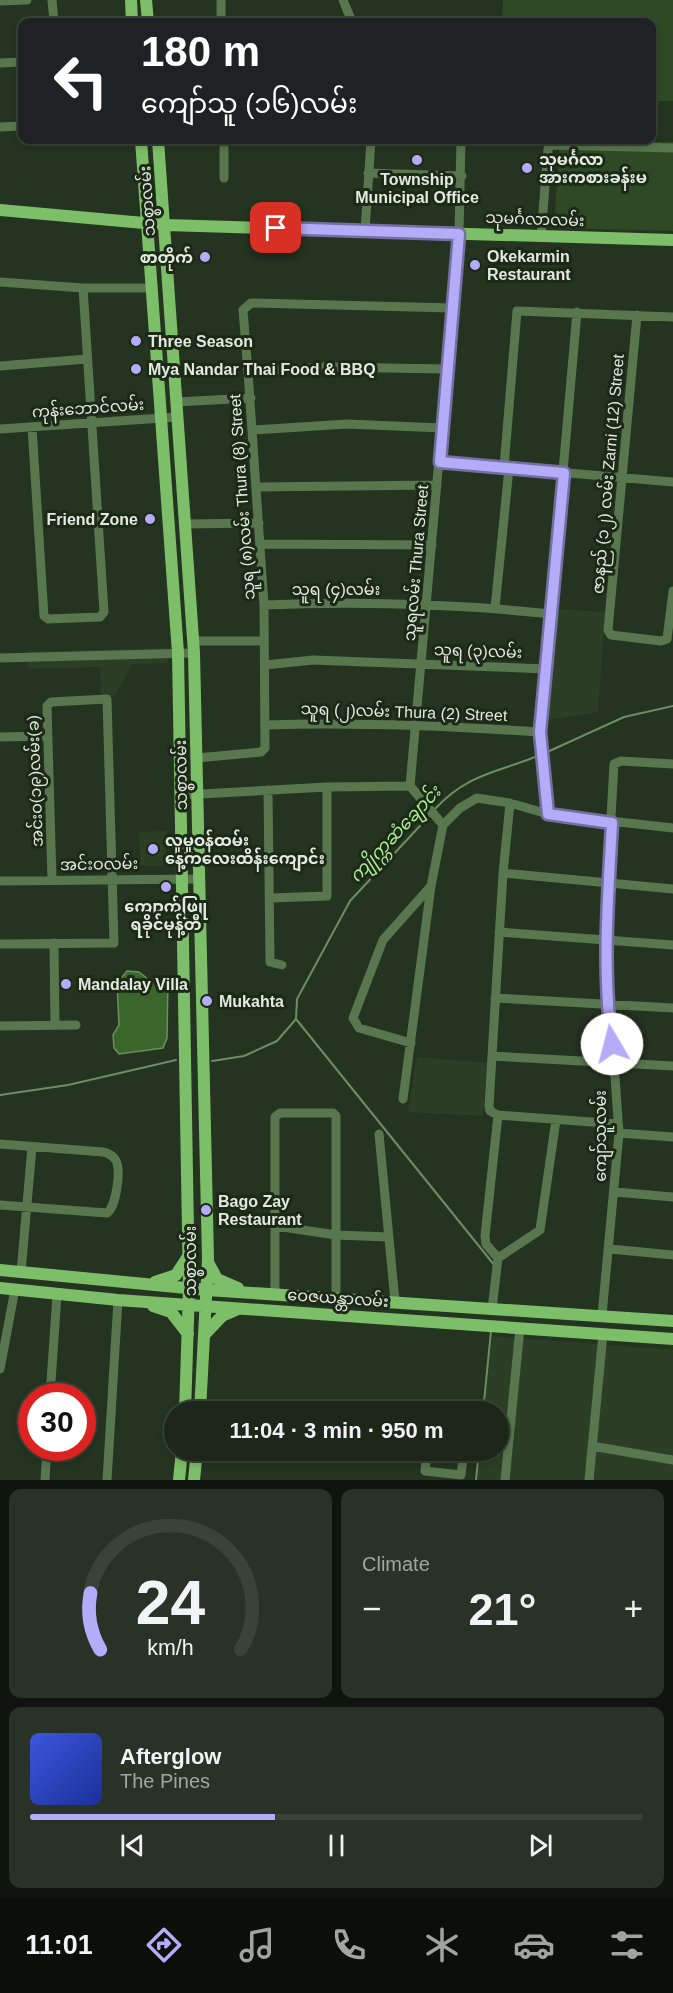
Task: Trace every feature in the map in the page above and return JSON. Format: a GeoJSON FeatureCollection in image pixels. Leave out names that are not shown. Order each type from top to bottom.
{"type":"FeatureCollection","features":[{"type":"Feature","properties":{"kind":"main road"},"geometry":{"type":"LineString","coordinates":[[130,0],[132,18]]}},
{"type":"Feature","properties":{"kind":"main road"},"geometry":{"type":"LineString","coordinates":[[146,0],[148,18]]}},
{"type":"Feature","properties":{"kind":"main road","name":"သစ္စာလမ်း"},"geometry":{"type":"LineString","coordinates":[[141,144],[163,418],[178,653],[184,878],[189,1289],[185,1401]]}},
{"type":"Feature","properties":{"kind":"main road","name":"သစ္စာလမ်း"},"geometry":{"type":"LineString","coordinates":[[158,144],[166,225],[194,647],[208,1259],[201,1401]]}},
{"type":"Feature","properties":{"kind":"main road","name":"သုမင်္ဂလာလမ်း"},"geometry":{"type":"LineString","coordinates":[[0,210],[166,225],[673,240]]}},
{"type":"Feature","properties":{"kind":"main road"},"geometry":{"type":"LineString","coordinates":[[133,1284],[164,1281],[176,1275],[182,1270],[188,1254]]}},
{"type":"Feature","properties":{"kind":"main road"},"geometry":{"type":"LineString","coordinates":[[208,1259],[209,1268],[217,1279],[253,1293]]}},
{"type":"Feature","properties":{"kind":"main road","name":"ဝေဇယန္တာလမ်း"},"geometry":{"type":"LineString","coordinates":[[0,1270],[189,1289],[673,1321]]}},
{"type":"Feature","properties":{"kind":"main road","name":"ဝေဇယန္တာလမ်း"},"geometry":{"type":"LineString","coordinates":[[0,1288],[118,1300],[189,1303],[673,1340]]}},
{"type":"Feature","properties":{"kind":"main road"},"geometry":{"type":"LineString","coordinates":[[134,1301],[171,1312],[188,1334]]}},
{"type":"Feature","properties":{"kind":"main road"},"geometry":{"type":"LineString","coordinates":[[425,1321],[427,1304]]}},
{"type":"Feature","properties":{"kind":"main road"},"geometry":{"type":"LineString","coordinates":[[204,1335],[222,1316],[234,1310],[252,1308]]}},
{"type":"Feature","properties":{"kind":"main road"},"geometry":{"type":"LineString","coordinates":[[179,1480],[181,1461]]}},
{"type":"Feature","properties":{"kind":"main road"},"geometry":{"type":"LineString","coordinates":[[194,1480],[196,1461]]}},
{"type":"Feature","properties":{"kind":"street"},"geometry":{"type":"LineString","coordinates":[[0,1],[27,0]]}},
{"type":"Feature","properties":{"kind":"street"},"geometry":{"type":"LineString","coordinates":[[52,0],[54,18]]}},
{"type":"Feature","properties":{"kind":"street"},"geometry":{"type":"LineString","coordinates":[[221,0],[221,18]]}},
{"type":"Feature","properties":{"kind":"street"},"geometry":{"type":"LineString","coordinates":[[343,0],[350,18]]}},
{"type":"Feature","properties":{"kind":"street"},"geometry":{"type":"LineString","coordinates":[[0,63],[18,63]]}},
{"type":"Feature","properties":{"kind":"street"},"geometry":{"type":"LineString","coordinates":[[0,127],[18,126]]}},
{"type":"Feature","properties":{"kind":"street"},"geometry":{"type":"LineString","coordinates":[[224,144],[224,178]]}},
{"type":"Feature","properties":{"kind":"street"},"geometry":{"type":"LineString","coordinates":[[364,231],[371,144]]}},
{"type":"Feature","properties":{"kind":"street","name":"သူရလမ်း Thura Street"},"geometry":{"type":"LineString","coordinates":[[410,786],[459,234],[461,144]]}},
{"type":"Feature","properties":{"kind":"street"},"geometry":{"type":"LineString","coordinates":[[542,236],[548,149],[551,145],[673,148]]}},
{"type":"Feature","properties":{"kind":"street"},"geometry":{"type":"LineString","coordinates":[[369,173],[462,176]]}},
{"type":"Feature","properties":{"kind":"street"},"geometry":{"type":"LineString","coordinates":[[0,282],[83,288],[153,288]]}},
{"type":"Feature","properties":{"kind":"street"},"geometry":{"type":"LineString","coordinates":[[32,428],[44,616],[48,619],[100,617],[104,612],[83,288]]}},
{"type":"Feature","properties":{"kind":"street"},"geometry":{"type":"LineString","coordinates":[[248,372],[243,310],[251,303],[452,308]]}},
{"type":"Feature","properties":{"kind":"street"},"geometry":{"type":"LineString","coordinates":[[495,608],[518,311],[673,317]]}},
{"type":"Feature","properties":{"kind":"street"},"geometry":{"type":"LineString","coordinates":[[548,814],[540,737],[577,312]]}},
{"type":"Feature","properties":{"kind":"street","name":"ဇာနည် (၁၂) လမ်း Zarni (12) Street"},"geometry":{"type":"LineString","coordinates":[[637,315],[608,630],[611,635],[661,641],[667,639],[673,591]]}},
{"type":"Feature","properties":{"kind":"street"},"geometry":{"type":"LineString","coordinates":[[0,366],[87,359]]}},
{"type":"Feature","properties":{"kind":"street","name":"သူရ (၈)လမ်း Thura (8) Street"},"geometry":{"type":"LineString","coordinates":[[197,758],[261,752],[265,748],[264,605],[258,487],[248,372],[324,367],[447,369]]}},
{"type":"Feature","properties":{"kind":"street"},"geometry":{"type":"LineString","coordinates":[[176,402],[251,398]]}},
{"type":"Feature","properties":{"kind":"street","name":"ကုန်းဘောင်လမ်း"},"geometry":{"type":"LineString","coordinates":[[0,429],[177,417]]}},
{"type":"Feature","properties":{"kind":"street"},"geometry":{"type":"LineString","coordinates":[[254,430],[347,424],[442,428]]}},
{"type":"Feature","properties":{"kind":"street"},"geometry":{"type":"LineString","coordinates":[[440,462],[673,482]]}},
{"type":"Feature","properties":{"kind":"street"},"geometry":{"type":"LineString","coordinates":[[258,487],[437,485]]}},
{"type":"Feature","properties":{"kind":"street"},"geometry":{"type":"LineString","coordinates":[[185,524],[260,523]]}},
{"type":"Feature","properties":{"kind":"street"},"geometry":{"type":"LineString","coordinates":[[261,544],[432,546]]}},
{"type":"Feature","properties":{"kind":"street","name":"သူရ (၄)လမ်း"},"geometry":{"type":"LineString","coordinates":[[264,605],[344,602],[495,608],[552,614]]}},
{"type":"Feature","properties":{"kind":"street"},"geometry":{"type":"LineString","coordinates":[[0,658],[178,653],[194,647],[264,641]]}},
{"type":"Feature","properties":{"kind":"street","name":"သူရ (၃)လမ်း"},"geometry":{"type":"LineString","coordinates":[[265,665],[313,660],[547,669]]}},
{"type":"Feature","properties":{"kind":"street","name":"အင်းဝ(၁၉)လမ်း(ခ)"},"geometry":{"type":"LineString","coordinates":[[52,880],[47,706],[51,702],[107,699],[113,878]]}},
{"type":"Feature","properties":{"kind":"street","name":"သူရ (၂)လမ်း Thura (2) Street"},"geometry":{"type":"LineString","coordinates":[[266,725],[416,724],[540,737]]}},
{"type":"Feature","properties":{"kind":"street"},"geometry":{"type":"LineString","coordinates":[[0,737],[48,736]]}},
{"type":"Feature","properties":{"kind":"street","name":"ကျော်သူလမ်း"},"geometry":{"type":"LineString","coordinates":[[602,1316],[610,1249],[619,1129],[607,1006],[604,940],[616,762],[673,764]]}},
{"type":"Feature","properties":{"kind":"street"},"geometry":{"type":"LineString","coordinates":[[182,795],[410,786],[440,821],[403,1099]]}},
{"type":"Feature","properties":{"kind":"street"},"geometry":{"type":"LineString","coordinates":[[271,898],[327,896],[327,788]]}},
{"type":"Feature","properties":{"kind":"street"},"geometry":{"type":"LineString","coordinates":[[268,790],[270,962],[282,965]]}},
{"type":"Feature","properties":{"kind":"street"},"geometry":{"type":"LineString","coordinates":[[440,821],[477,798],[510,803],[548,814],[612,823],[673,828]]}},
{"type":"Feature","properties":{"kind":"street"},"geometry":{"type":"LineString","coordinates":[[510,803],[503,873],[489,1106],[498,1116],[556,1120],[673,1137]]}},
{"type":"Feature","properties":{"kind":"street"},"geometry":{"type":"LineString","coordinates":[[503,873],[673,889]]}},
{"type":"Feature","properties":{"kind":"street"},"geometry":{"type":"LineString","coordinates":[[0,944],[114,943],[113,878]]}},
{"type":"Feature","properties":{"kind":"street","name":"အင်းဝလမ်း"},"geometry":{"type":"LineString","coordinates":[[0,881],[113,878],[199,879]]}},
{"type":"Feature","properties":{"kind":"street"},"geometry":{"type":"LineString","coordinates":[[411,1043],[359,1028],[353,1018],[383,940],[431,886]]}},
{"type":"Feature","properties":{"kind":"street"},"geometry":{"type":"LineString","coordinates":[[499,932],[673,945]]}},
{"type":"Feature","properties":{"kind":"street"},"geometry":{"type":"LineString","coordinates":[[54,943],[55,1025]]}},
{"type":"Feature","properties":{"kind":"street"},"geometry":{"type":"LineString","coordinates":[[495,998],[673,1008]]}},
{"type":"Feature","properties":{"kind":"street"},"geometry":{"type":"LineString","coordinates":[[0,1026],[76,1025]]}},
{"type":"Feature","properties":{"kind":"street"},"geometry":{"type":"LineString","coordinates":[[492,1056],[673,1066]]}},
{"type":"Feature","properties":{"kind":"street"},"geometry":{"type":"LineString","coordinates":[[275,1294],[275,1117],[280,1113],[333,1113],[336,1116],[336,1298]]}},
{"type":"Feature","properties":{"kind":"street"},"geometry":{"type":"LineString","coordinates":[[492,1309],[498,1258],[486,1244],[485,1236],[498,1116]]}},
{"type":"Feature","properties":{"kind":"street"},"geometry":{"type":"LineString","coordinates":[[498,1258],[540,1230],[556,1120]]}},
{"type":"Feature","properties":{"kind":"street"},"geometry":{"type":"LineString","coordinates":[[379,1134],[395,1301]]}},
{"type":"Feature","properties":{"kind":"street"},"geometry":{"type":"LineString","coordinates":[[0,1144],[111,1154],[118,1165],[112,1210],[102,1215],[0,1205]]}},
{"type":"Feature","properties":{"kind":"street"},"geometry":{"type":"LineString","coordinates":[[21,1272],[32,1147]]}},
{"type":"Feature","properties":{"kind":"street"},"geometry":{"type":"LineString","coordinates":[[615,1192],[673,1197]]}},
{"type":"Feature","properties":{"kind":"street"},"geometry":{"type":"LineString","coordinates":[[276,1226],[336,1235],[389,1238]]}},
{"type":"Feature","properties":{"kind":"street"},"geometry":{"type":"LineString","coordinates":[[610,1249],[673,1255]]}},
{"type":"Feature","properties":{"kind":"street"},"geometry":{"type":"LineString","coordinates":[[0,1369],[15,1289]]}},
{"type":"Feature","properties":{"kind":"street"},"geometry":{"type":"LineString","coordinates":[[51,1383],[57,1295]]}},
{"type":"Feature","properties":{"kind":"street"},"geometry":{"type":"LineString","coordinates":[[107,1480],[118,1300]]}},
{"type":"Feature","properties":{"kind":"street"},"geometry":{"type":"LineString","coordinates":[[505,1480],[520,1328]]}},
{"type":"Feature","properties":{"kind":"street"},"geometry":{"type":"LineString","coordinates":[[589,1480],[603,1334]]}},
{"type":"Feature","properties":{"kind":"street"},"geometry":{"type":"LineString","coordinates":[[592,1446],[673,1460]]}},
{"type":"Feature","properties":{"kind":"street"},"geometry":{"type":"LineString","coordinates":[[45,1480],[46,1461]]}},
{"type":"Feature","properties":{"kind":"street"},"geometry":{"type":"LineString","coordinates":[[426,1461],[425,1471],[461,1475],[463,1461]]}},
{"type":"Feature","properties":{"kind":"shaded area"},"geometry":{"type":"Polygon","coordinates":[[[503,0],[673,0],[673,101],[656,101],[656,18],[502,18],[503,0]]]}},
{"type":"Feature","properties":{"kind":"shaded area"},"geometry":{"type":"Polygon","coordinates":[[[673,142],[673,231],[554,228],[560,144],[673,142]]]}},
{"type":"Feature","properties":{"kind":"shaded area"},"geometry":{"type":"Polygon","coordinates":[[[558,609],[605,612],[598,712],[548,720],[558,609]]]}},
{"type":"Feature","properties":{"kind":"shaded area"},"geometry":{"type":"Polygon","coordinates":[[[167,648],[168,663],[132,664],[115,696],[101,696],[100,667],[28,669],[26,652],[167,648]]]}},
{"type":"Feature","properties":{"kind":"shaded area","name":"လူမှုဝန်ထမ်း နေ့ကလေးထိန်းကျောင်း"},"geometry":{"type":"Polygon","coordinates":[[[166,831],[166,865],[140,866],[139,832],[166,831]]]}},
{"type":"Feature","properties":{"kind":"shaded area"},"geometry":{"type":"Polygon","coordinates":[[[127,971],[139,972],[148,979],[161,978],[168,981],[167,1038],[163,1048],[119,1054],[114,1048],[113,1035],[119,1025],[117,983],[127,971]]]}},
{"type":"Feature","properties":{"kind":"shaded area"},"geometry":{"type":"Polygon","coordinates":[[[417,1057],[487,1063],[483,1116],[408,1112],[417,1057]]]}},
{"type":"Feature","properties":{"kind":"shaded area"},"geometry":{"type":"Polygon","coordinates":[[[492,1336],[673,1350],[673,1480],[477,1480],[479,1461],[509,1461],[509,1401],[485,1401],[492,1336]]]}},
{"type":"Feature","properties":{"kind":"waterway","name":"ကျိုက္ကဆံချောင်း"},"geometry":{"type":"LineString","coordinates":[[545,753],[624,717],[673,706]]}},
{"type":"Feature","properties":{"kind":"waterway","name":"ကျိုက္ကဆံချောင်း"},"geometry":{"type":"LineString","coordinates":[[435,809],[447,797],[471,781],[540,755]]}},
{"type":"Feature","properties":{"kind":"waterway","name":"ကျိုက္ကဆံချောင်း"},"geometry":{"type":"LineString","coordinates":[[212,1061],[244,1056],[277,1041],[296,1019],[297,999],[350,901],[431,814]]}},
{"type":"Feature","properties":{"kind":"waterway"},"geometry":{"type":"LineString","coordinates":[[296,1019],[495,1266]]}},
{"type":"Feature","properties":{"kind":"waterway","name":"ကျိုက္ကဆံချောင်း"},"geometry":{"type":"LineString","coordinates":[[0,1095],[68,1085],[176,1060]]}},
{"type":"Feature","properties":{"kind":"waterway"},"geometry":{"type":"LineString","coordinates":[[484,1401],[491,1331]]}},
{"type":"Feature","properties":{"kind":"waterway"},"geometry":{"type":"LineString","coordinates":[[476,1480],[478,1461]]}},
{"type":"Feature","properties":{"kind":"place","name":"Township Municipal Office"},"geometry":{"type":"Point","coordinates":[417,160]}},
{"type":"Feature","properties":{"kind":"place","name":"သုမင်္ဂလာ အားကစားခန်းမ"},"geometry":{"type":"Point","coordinates":[527,168]}},
{"type":"Feature","properties":{"kind":"place","name":"စာတိုက်"},"geometry":{"type":"Point","coordinates":[205,257]}},
{"type":"Feature","properties":{"kind":"place","name":"Okekarmin Restaurant"},"geometry":{"type":"Point","coordinates":[475,265]}},
{"type":"Feature","properties":{"kind":"place","name":"Three Season"},"geometry":{"type":"Point","coordinates":[136,341]}},
{"type":"Feature","properties":{"kind":"place","name":"Mya Nandar Thai Food & BBQ"},"geometry":{"type":"Point","coordinates":[136,369]}},
{"type":"Feature","properties":{"kind":"place","name":"Friend Zone"},"geometry":{"type":"Point","coordinates":[150,519]}},
{"type":"Feature","properties":{"kind":"place","name":"လူမှုဝန်ထမ်း နေ့ကလေးထိန်းကျောင်း"},"geometry":{"type":"Point","coordinates":[153,849]}},
{"type":"Feature","properties":{"kind":"place","name":"ကျောက်ဖြူ ရခိုင်မုန့်တီ"},"geometry":{"type":"Point","coordinates":[166,887]}},
{"type":"Feature","properties":{"kind":"place","name":"Mandalay Villa"},"geometry":{"type":"Point","coordinates":[66,984]}},
{"type":"Feature","properties":{"kind":"place","name":"Mukahta"},"geometry":{"type":"Point","coordinates":[207,1001]}},
{"type":"Feature","properties":{"kind":"place","name":"Bago Zay Restaurant"},"geometry":{"type":"Point","coordinates":[206,1210]}},
{"type":"Feature","properties":{"kind":"route"},"geometry":{"type":"LineString","coordinates":[[276,228],[459,234],[440,462],[564,473],[540,732],[548,814],[612,823],[604,940],[607,1006],[612,1044]]}}]}
